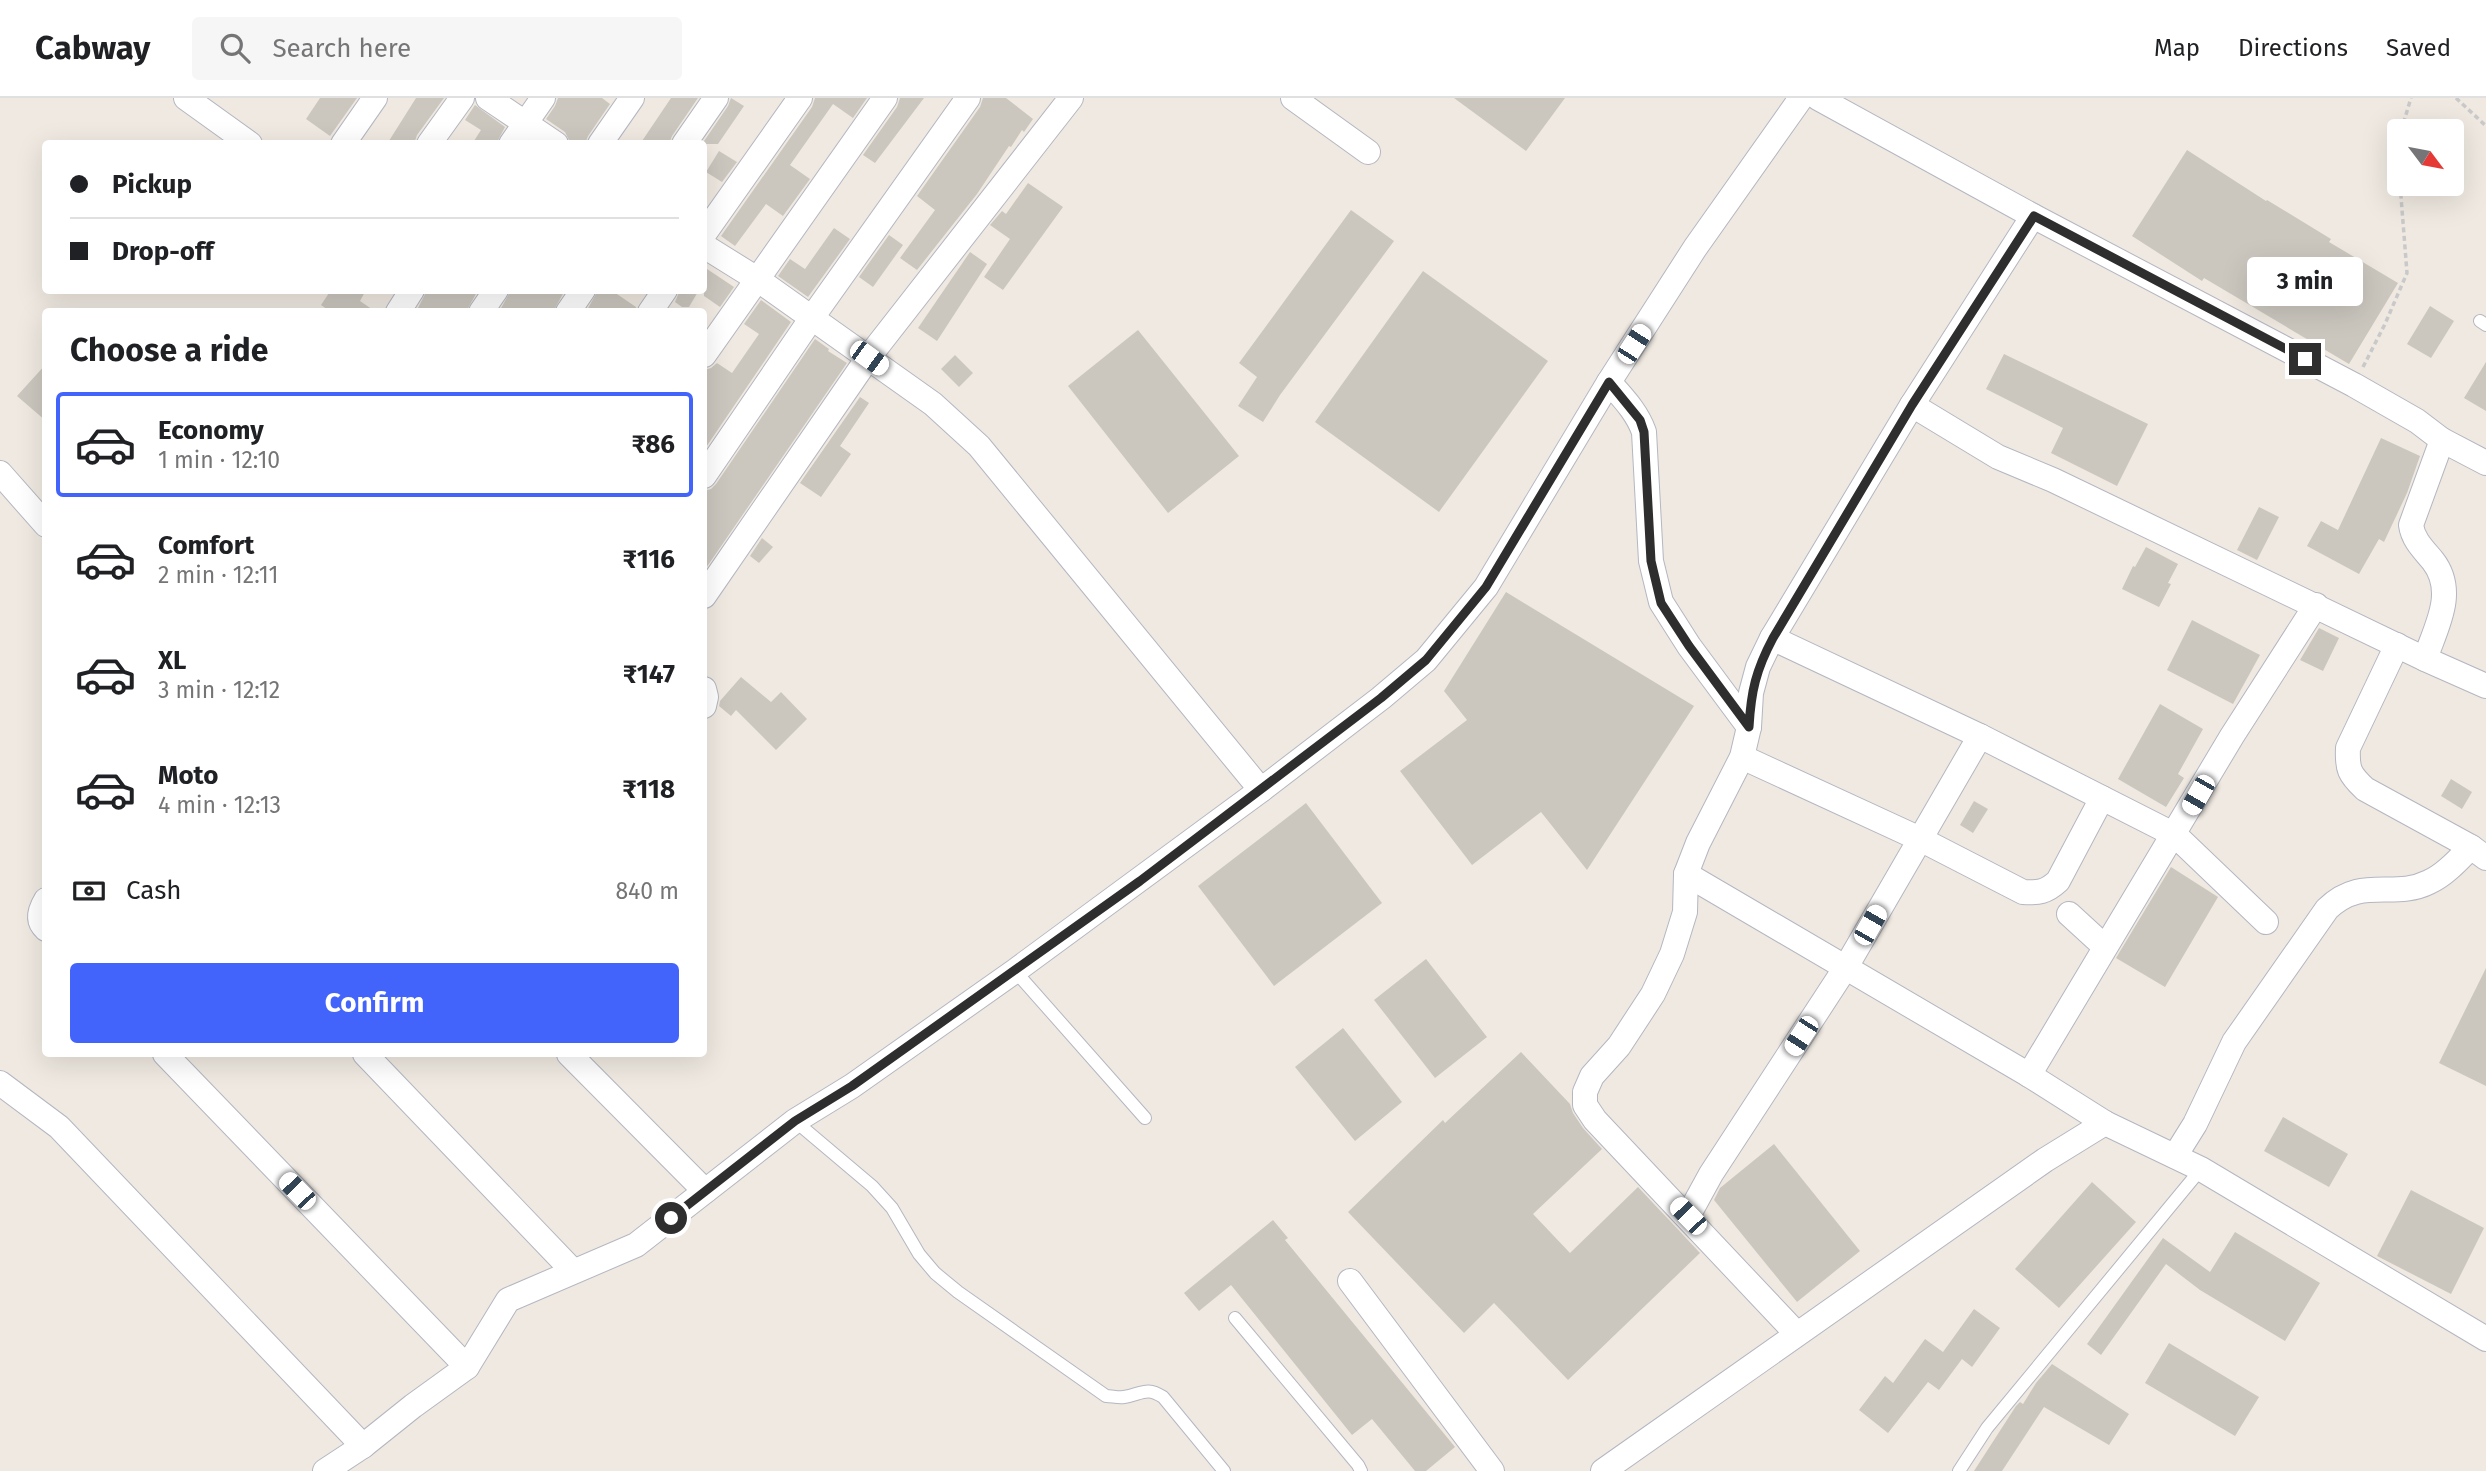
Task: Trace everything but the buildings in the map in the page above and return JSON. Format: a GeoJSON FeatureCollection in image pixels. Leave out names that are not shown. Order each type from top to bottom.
{"type":"FeatureCollection","features":[{"type":"Feature","properties":{"kind":"street"},"geometry":{"type":"LineString","coordinates":[[186,98],[244,140]]}},
{"type":"Feature","properties":{"kind":"street"},"geometry":{"type":"LineString","coordinates":[[346,140],[375,98]]}},
{"type":"Feature","properties":{"kind":"street"},"geometry":{"type":"LineString","coordinates":[[432,140],[462,98]]}},
{"type":"Feature","properties":{"kind":"street"},"geometry":{"type":"LineString","coordinates":[[488,98],[550,140]]}},
{"type":"Feature","properties":{"kind":"street"},"geometry":{"type":"LineString","coordinates":[[514,140],[543,98]]}},
{"type":"Feature","properties":{"kind":"street"},"geometry":{"type":"LineString","coordinates":[[603,140],[632,98]]}},
{"type":"Feature","properties":{"kind":"street"},"geometry":{"type":"LineString","coordinates":[[687,140],[716,98]]}},
{"type":"Feature","properties":{"kind":"street"},"geometry":{"type":"LineString","coordinates":[[707,230],[800,98]]}},
{"type":"Feature","properties":{"kind":"street"},"geometry":{"type":"LineString","coordinates":[[707,351],[885,98]]}},
{"type":"Feature","properties":{"kind":"street"},"geometry":{"type":"LineString","coordinates":[[707,472],[811,319],[968,98]]}},
{"type":"Feature","properties":{"kind":"street"},"geometry":{"type":"LineString","coordinates":[[1293,98],[1368,152]]}},
{"type":"Feature","properties":{"kind":"street"},"geometry":{"type":"LineString","coordinates":[[325,1471],[363,1446],[467,1367],[508,1300],[636,1245],[795,1121],[852,1086],[1015,971],[1261,790],[1426,660],[1486,587],[1609,382],[1695,248],[1801,98]]}},
{"type":"Feature","properties":{"kind":"street"},"geometry":{"type":"LineString","coordinates":[[1818,98],[2354,385],[2417,421],[2442,440],[2486,463]]}},
{"type":"Feature","properties":{"kind":"street"},"geometry":{"type":"LineString","coordinates":[[707,586],[869,358],[1067,99]]}},
{"type":"Feature","properties":{"kind":"street"},"geometry":{"type":"LineString","coordinates":[[1796,1333],[1595,1119],[1585,1105],[1585,1092],[1592,1076],[1619,1045],[1653,994],[1672,954],[1685,912],[1686,874],[1698,843],[1742,757],[1749,727],[1751,693],[1758,667],[1912,405],[2034,216]]}},
{"type":"Feature","properties":{"kind":"street"},"geometry":{"type":"LineString","coordinates":[[707,248],[757,279],[933,404],[979,446],[1261,790]]}},
{"type":"Feature","properties":{"kind":"street"},"geometry":{"type":"LineString","coordinates":[[1609,382],[1635,413],[1644,432],[1651,561],[1661,603],[1749,727]]}},
{"type":"Feature","properties":{"kind":"street"},"geometry":{"type":"LineString","coordinates":[[1912,405],[1998,457],[2053,480],[2486,686]]}},
{"type":"Feature","properties":{"kind":"street"},"geometry":{"type":"LineString","coordinates":[[2425,659],[2443,605],[2444,579],[2413,534],[2411,525],[2442,440]]}},
{"type":"Feature","properties":{"kind":"street"},"geometry":{"type":"LineString","coordinates":[[0,473],[42,520]]}},
{"type":"Feature","properties":{"kind":"street"},"geometry":{"type":"LineString","coordinates":[[2029,1074],[2175,835],[2232,736],[2316,605]]}},
{"type":"Feature","properties":{"kind":"street"},"geometry":{"type":"LineString","coordinates":[[1773,638],[1980,736],[2175,835],[2266,922]]}},
{"type":"Feature","properties":{"kind":"street"},"geometry":{"type":"LineString","coordinates":[[2397,645],[2348,748],[2347,764],[2352,778],[2365,789],[2479,853]]}},
{"type":"Feature","properties":{"kind":"street"},"geometry":{"type":"LineString","coordinates":[[1688,1216],[1711,1174],[1846,967],[1980,736]]}},
{"type":"Feature","properties":{"kind":"street"},"geometry":{"type":"LineString","coordinates":[[1742,757],[1920,839],[2023,892],[2039,893],[2058,881],[2102,798]]}},
{"type":"Feature","properties":{"kind":"street"},"geometry":{"type":"LineString","coordinates":[[2175,1156],[2194,1124],[2234,1042],[2327,909],[2338,898],[2360,889],[2399,889],[2430,882],[2479,853]]}},
{"type":"Feature","properties":{"kind":"street"},"geometry":{"type":"LineString","coordinates":[[1686,874],[2029,1074],[2105,1123],[2200,1169],[2486,1339]]}},
{"type":"Feature","properties":{"kind":"street"},"geometry":{"type":"LineString","coordinates":[[42,909],[39,916],[42,926]]}},
{"type":"Feature","properties":{"kind":"street"},"geometry":{"type":"LineString","coordinates":[[2069,914],[2105,947]]}},
{"type":"Feature","properties":{"kind":"street"},"geometry":{"type":"LineString","coordinates":[[168,1057],[467,1367]]}},
{"type":"Feature","properties":{"kind":"street"},"geometry":{"type":"LineString","coordinates":[[368,1057],[573,1271]]}},
{"type":"Feature","properties":{"kind":"street"},"geometry":{"type":"LineString","coordinates":[[572,1057],[705,1191]]}},
{"type":"Feature","properties":{"kind":"street"},"geometry":{"type":"LineString","coordinates":[[0,1083],[59,1127],[363,1446]]}},
{"type":"Feature","properties":{"kind":"street"},"geometry":{"type":"LineString","coordinates":[[1603,1471],[2045,1160],[2105,1123]]}},
{"type":"Feature","properties":{"kind":"street"},"geometry":{"type":"LineString","coordinates":[[1350,1282],[1492,1471]]}},
{"type":"Feature","properties":{"kind":"lane"},"geometry":{"type":"LineString","coordinates":[[1015,971],[1145,1118]]}},
{"type":"Feature","properties":{"kind":"lane"},"geometry":{"type":"LineString","coordinates":[[795,1121],[872,1186],[892,1208],[919,1254],[935,1273],[958,1292],[1106,1396],[1122,1397],[1154,1391],[1163,1397],[1224,1471]]}},
{"type":"Feature","properties":{"kind":"lane"},"geometry":{"type":"LineString","coordinates":[[1959,1471],[1995,1418],[2200,1169]]}},
{"type":"Feature","properties":{"kind":"lane"},"geometry":{"type":"LineString","coordinates":[[1235,1318],[1358,1465],[1360,1471]]}},
{"type":"Feature","properties":{"kind":"path"},"geometry":{"type":"LineString","coordinates":[[2405,119],[2411,98]]}},
{"type":"Feature","properties":{"kind":"path"},"geometry":{"type":"LineString","coordinates":[[2456,98],[2486,126]]}},
{"type":"Feature","properties":{"kind":"path"},"geometry":{"type":"LineString","coordinates":[[2354,385],[2407,273],[2401,196]]}},
{"type":"Feature","properties":{"kind":"route"},"geometry":{"type":"LineString","coordinates":[[671,1218],[795,1121],[852,1086],[1140,881],[1381,698],[1426,660],[1486,587],[1609,382],[1640,420],[1644,432],[1651,561],[1661,603],[1749,727],[1751,693],[1758,667],[1773,638],[1912,405],[2034,216],[2305,359]]}}]}
